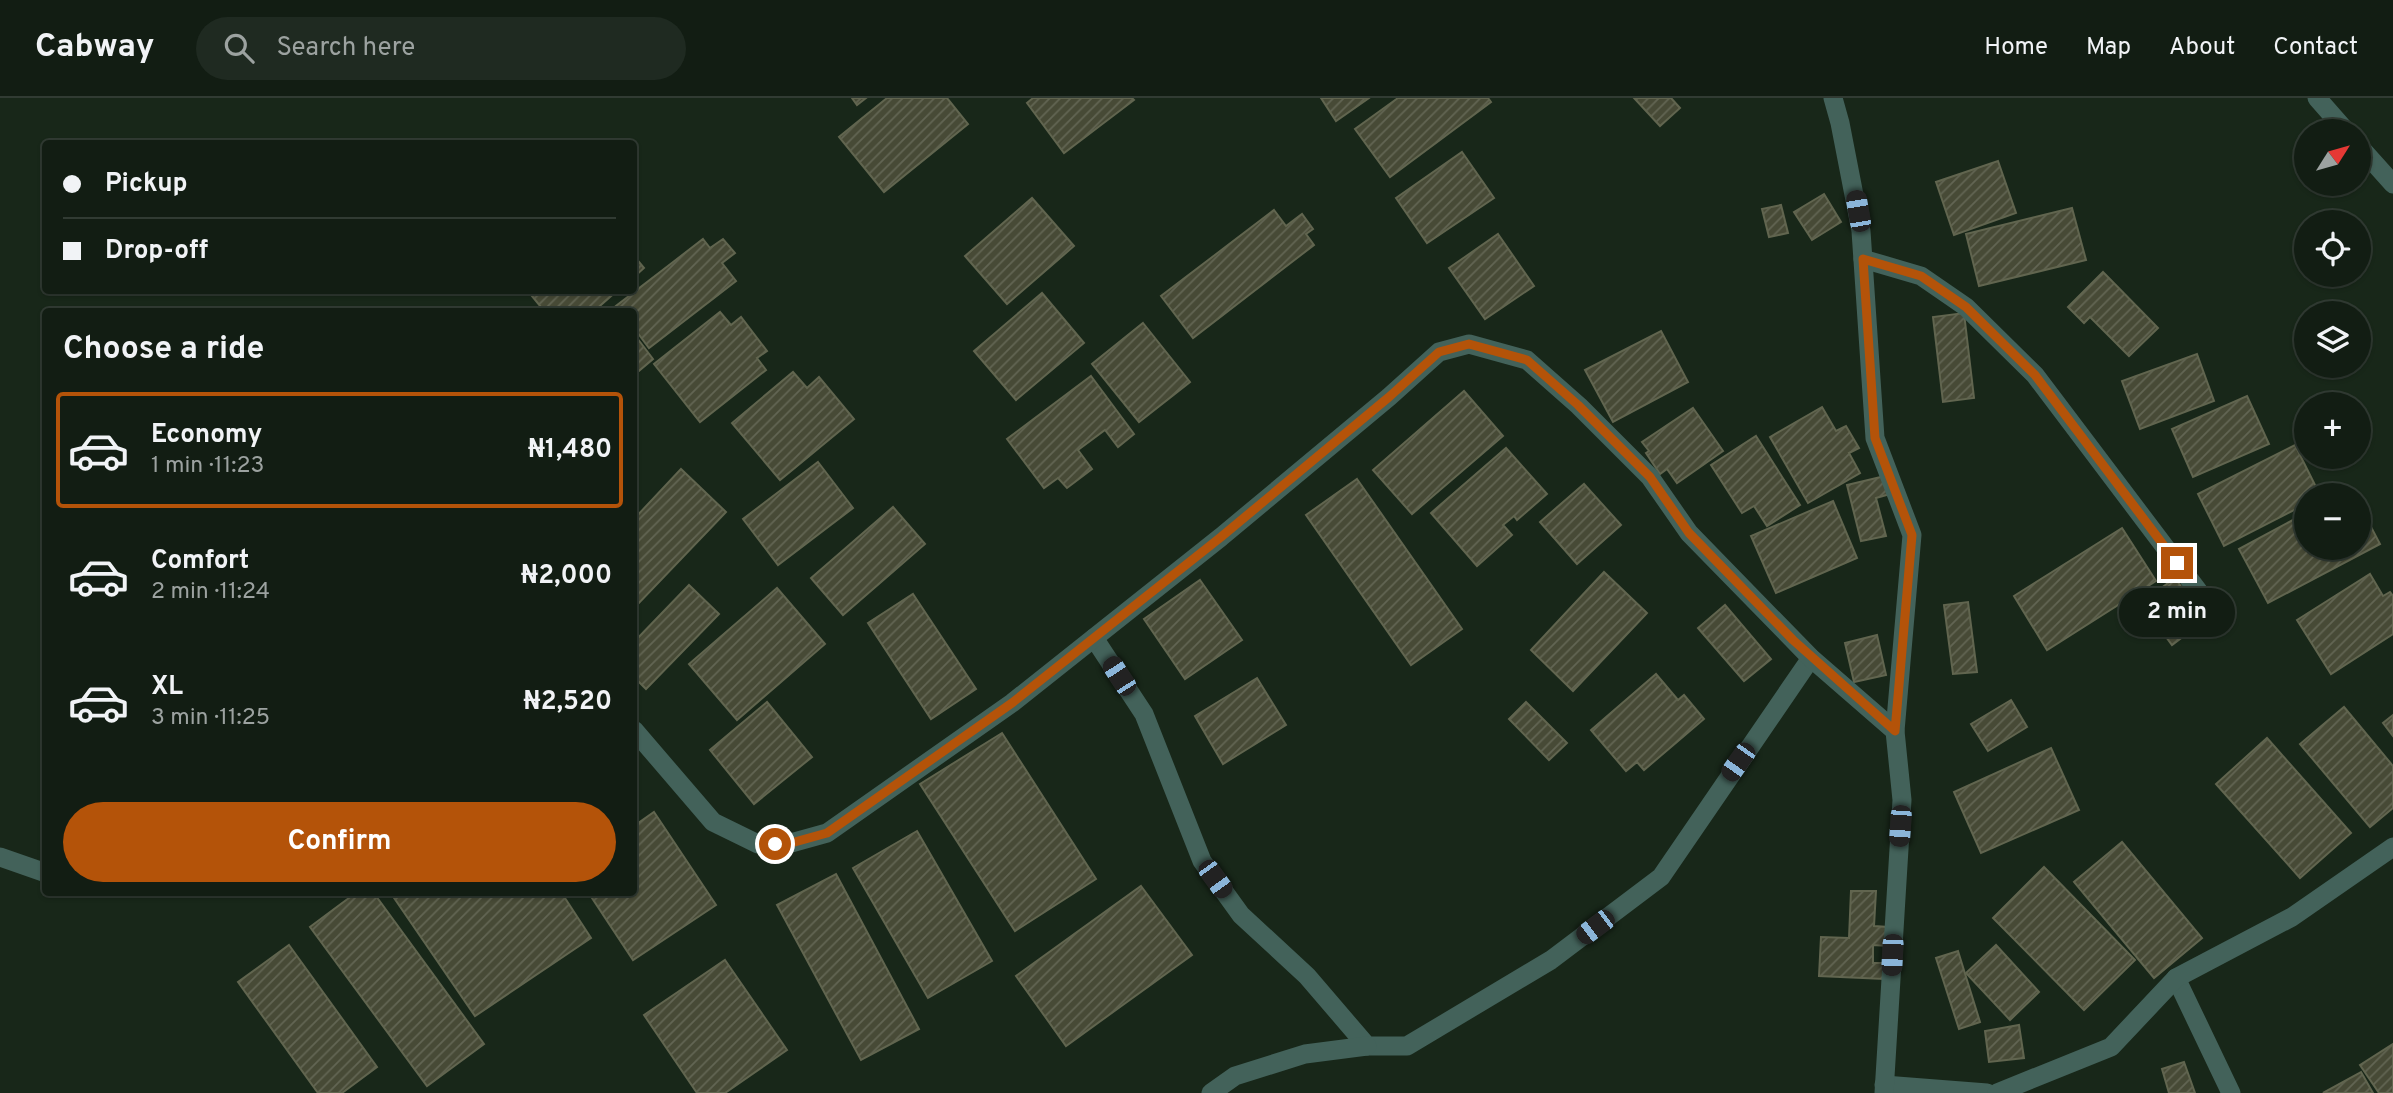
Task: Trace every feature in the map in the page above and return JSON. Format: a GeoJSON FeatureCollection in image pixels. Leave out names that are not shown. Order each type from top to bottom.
{"type":"FeatureCollection","features":[{"type":"Feature","properties":{"kind":"street"},"geometry":{"type":"LineString","coordinates":[[1833,98],[1851,173],[1861,231],[1875,438],[1912,535],[1895,731],[1902,800],[1884,1089],[1987,1093]]}},
{"type":"Feature","properties":{"kind":"street"},"geometry":{"type":"LineString","coordinates":[[2317,98],[2335,119]]}},
{"type":"Feature","properties":{"kind":"street"},"geometry":{"type":"LineString","coordinates":[[2371,159],[2393,184]]}},
{"type":"Feature","properties":{"kind":"street"},"geometry":{"type":"LineString","coordinates":[[1863,259],[1921,276],[1966,307],[2035,375],[2208,604]]}},
{"type":"Feature","properties":{"kind":"street"},"geometry":{"type":"LineString","coordinates":[[637,733],[713,822],[758,844],[791,843],[827,833],[1012,703],[1221,537],[1439,352],[1469,344],[1527,360],[1578,405],[1650,477],[1689,533],[1811,658],[1895,731]]}},
{"type":"Feature","properties":{"kind":"street"},"geometry":{"type":"LineString","coordinates":[[1094,638],[1144,715],[1202,861],[1241,915],[1307,976],[1367,1045]]}},
{"type":"Feature","properties":{"kind":"street"},"geometry":{"type":"LineString","coordinates":[[1211,1093],[1235,1076],[1305,1054],[1367,1045],[1407,1046],[1550,960],[1661,877],[1811,658]]}},
{"type":"Feature","properties":{"kind":"street"},"geometry":{"type":"LineString","coordinates":[[1997,1093],[2110,1047],[2176,978],[2292,917],[2393,847]]}},
{"type":"Feature","properties":{"kind":"street"},"geometry":{"type":"LineString","coordinates":[[0,857],[42,872]]}},
{"type":"Feature","properties":{"kind":"street"},"geometry":{"type":"LineString","coordinates":[[2176,978],[2231,1093]]}},
{"type":"Feature","properties":{"kind":"building"},"geometry":{"type":"Polygon","coordinates":[[[852,98],[866,98],[857,105],[852,98]]]}},
{"type":"Feature","properties":{"kind":"building"},"geometry":{"type":"Polygon","coordinates":[[[887,98],[947,98],[968,124],[884,192],[839,137],[887,98]]]}},
{"type":"Feature","properties":{"kind":"building"},"geometry":{"type":"Polygon","coordinates":[[[1033,98],[1134,100],[1064,153],[1027,103],[1033,98]]]}},
{"type":"Feature","properties":{"kind":"building"},"geometry":{"type":"Polygon","coordinates":[[[1321,98],[1369,98],[1336,121],[1321,98]]]}},
{"type":"Feature","properties":{"kind":"building"},"geometry":{"type":"Polygon","coordinates":[[[1398,98],[1488,98],[1491,102],[1390,177],[1355,129],[1398,98]]]}},
{"type":"Feature","properties":{"kind":"building"},"geometry":{"type":"Polygon","coordinates":[[[1634,98],[1671,98],[1680,108],[1660,126],[1634,98]]]}},
{"type":"Feature","properties":{"kind":"building"},"geometry":{"type":"Polygon","coordinates":[[[1462,152],[1494,198],[1427,243],[1396,198],[1462,152]]]}},
{"type":"Feature","properties":{"kind":"building"},"geometry":{"type":"Polygon","coordinates":[[[1998,161],[2016,213],[1954,235],[1936,182],[1998,161]]]}},
{"type":"Feature","properties":{"kind":"building"},"geometry":{"type":"Polygon","coordinates":[[[1824,194],[1841,222],[1812,240],[1794,212],[1824,194]]]}},
{"type":"Feature","properties":{"kind":"building"},"geometry":{"type":"Polygon","coordinates":[[[1032,198],[1074,246],[1007,304],[965,256],[1032,198]]]}},
{"type":"Feature","properties":{"kind":"building"},"geometry":{"type":"Polygon","coordinates":[[[1781,205],[1788,233],[1769,237],[1762,209],[1781,205]]]}},
{"type":"Feature","properties":{"kind":"building"},"geometry":{"type":"Polygon","coordinates":[[[2072,208],[2086,260],[1979,286],[1966,234],[2072,208]]]}},
{"type":"Feature","properties":{"kind":"building"},"geometry":{"type":"Polygon","coordinates":[[[1274,210],[1286,226],[1302,214],[1313,229],[1306,234],[1314,245],[1193,338],[1161,296],[1274,210]]]}},
{"type":"Feature","properties":{"kind":"building"},"geometry":{"type":"Polygon","coordinates":[[[1498,234],[1534,286],[1485,319],[1449,268],[1498,234]]]}},
{"type":"Feature","properties":{"kind":"building"},"geometry":{"type":"Polygon","coordinates":[[[703,239],[710,248],[723,239],[735,253],[722,263],[736,281],[649,348],[637,332],[637,308],[616,306],[632,294],[637,294],[637,290],[703,239]]]}},
{"type":"Feature","properties":{"kind":"building"},"geometry":{"type":"Polygon","coordinates":[[[637,260],[644,268],[637,274],[637,260]]]}},
{"type":"Feature","properties":{"kind":"building"},"geometry":{"type":"Polygon","coordinates":[[[2103,272],[2158,328],[2129,356],[2090,317],[2084,323],[2068,307],[2103,272]]]}},
{"type":"Feature","properties":{"kind":"building"},"geometry":{"type":"Polygon","coordinates":[[[1042,293],[1084,343],[1016,400],[974,351],[1042,293]]]}},
{"type":"Feature","properties":{"kind":"building"},"geometry":{"type":"Polygon","coordinates":[[[530,294],[613,294],[598,308],[542,308],[530,294]]]}},
{"type":"Feature","properties":{"kind":"building"},"geometry":{"type":"Polygon","coordinates":[[[720,312],[731,325],[741,317],[767,351],[757,358],[766,370],[700,422],[654,364],[720,312]]]}},
{"type":"Feature","properties":{"kind":"building"},"geometry":{"type":"Polygon","coordinates":[[[1964,313],[1974,398],[1943,402],[1933,317],[1964,313]]]}},
{"type":"Feature","properties":{"kind":"building"},"geometry":{"type":"Polygon","coordinates":[[[1143,323],[1190,382],[1139,422],[1092,364],[1143,323]]]}},
{"type":"Feature","properties":{"kind":"building"},"geometry":{"type":"Polygon","coordinates":[[[1661,331],[1688,382],[1613,422],[1585,370],[1661,331]]]}},
{"type":"Feature","properties":{"kind":"building"},"geometry":{"type":"Polygon","coordinates":[[[637,338],[653,359],[637,372],[637,338]]]}},
{"type":"Feature","properties":{"kind":"building"},"geometry":{"type":"Polygon","coordinates":[[[2197,354],[2214,401],[2140,429],[2122,381],[2197,354]]]}},
{"type":"Feature","properties":{"kind":"building"},"geometry":{"type":"Polygon","coordinates":[[[793,372],[807,388],[819,377],[854,419],[780,480],[732,423],[793,372]]]}},
{"type":"Feature","properties":{"kind":"building"},"geometry":{"type":"Polygon","coordinates":[[[1091,376],[1134,434],[1118,447],[1105,430],[1078,450],[1092,469],[1067,488],[1058,478],[1044,488],[1007,439],[1091,376]]]}},
{"type":"Feature","properties":{"kind":"building"},"geometry":{"type":"Polygon","coordinates":[[[1464,391],[1503,436],[1412,514],[1373,470],[1464,391]]]}},
{"type":"Feature","properties":{"kind":"building"},"geometry":{"type":"Polygon","coordinates":[[[2247,396],[2269,444],[2193,477],[2172,429],[2247,396]]]}},
{"type":"Feature","properties":{"kind":"building"},"geometry":{"type":"Polygon","coordinates":[[[1822,407],[1836,431],[1846,426],[1859,448],[1849,453],[1860,473],[1808,503],[1770,437],[1822,407]]]}},
{"type":"Feature","properties":{"kind":"building"},"geometry":{"type":"Polygon","coordinates":[[[1693,408],[1723,451],[1677,483],[1667,469],[1660,474],[1642,442],[1693,408]]]}},
{"type":"Feature","properties":{"kind":"building"},"geometry":{"type":"Polygon","coordinates":[[[1756,436],[1800,505],[1767,526],[1754,506],[1742,513],[1711,465],[1756,436]]]}},
{"type":"Feature","properties":{"kind":"building"},"geometry":{"type":"Polygon","coordinates":[[[2294,446],[2294,469],[2307,469],[2314,483],[2294,483],[2294,510],[2224,546],[2198,494],[2294,446]]]}},
{"type":"Feature","properties":{"kind":"building"},"geometry":{"type":"Polygon","coordinates":[[[1506,448],[1547,494],[1517,520],[1514,516],[1503,525],[1512,535],[1477,566],[1431,513],[1506,448]]]}},
{"type":"Feature","properties":{"kind":"building"},"geometry":{"type":"Polygon","coordinates":[[[818,462],[853,508],[778,565],[743,519],[818,462]]]}},
{"type":"Feature","properties":{"kind":"building"},"geometry":{"type":"Polygon","coordinates":[[[681,469],[726,512],[637,605],[637,516],[681,469]]]}},
{"type":"Feature","properties":{"kind":"building"},"geometry":{"type":"Polygon","coordinates":[[[1885,476],[1890,494],[1876,498],[1886,536],[1861,541],[1847,485],[1885,476]]]}},
{"type":"Feature","properties":{"kind":"building"},"geometry":{"type":"Polygon","coordinates":[[[1357,479],[1462,629],[1411,665],[1306,515],[1357,479]]]}},
{"type":"Feature","properties":{"kind":"building"},"geometry":{"type":"Polygon","coordinates":[[[1584,484],[1621,525],[1577,564],[1540,522],[1584,484]]]}},
{"type":"Feature","properties":{"kind":"building"},"geometry":{"type":"Polygon","coordinates":[[[1833,501],[1857,558],[1776,593],[1751,536],[1833,501]]]}},
{"type":"Feature","properties":{"kind":"building"},"geometry":{"type":"Polygon","coordinates":[[[893,507],[925,544],[843,615],[811,578],[893,507]]]}},
{"type":"Feature","properties":{"kind":"building"},"geometry":{"type":"Polygon","coordinates":[[[2294,519],[2294,560],[2350,560],[2268,603],[2239,549],[2294,519]]]}},
{"type":"Feature","properties":{"kind":"building"},"geometry":{"type":"Polygon","coordinates":[[[2371,527],[2380,544],[2371,549],[2371,527]]]}},
{"type":"Feature","properties":{"kind":"building"},"geometry":{"type":"Polygon","coordinates":[[[2122,528],[2156,581],[2047,650],[2014,596],[2122,528]]]}},
{"type":"Feature","properties":{"kind":"building"},"geometry":{"type":"Polygon","coordinates":[[[1604,572],[1647,613],[1573,691],[1531,650],[1604,572]]]}},
{"type":"Feature","properties":{"kind":"building"},"geometry":{"type":"Polygon","coordinates":[[[2370,574],[2383,596],[2390,592],[2393,596],[2393,634],[2331,674],[2297,620],[2370,574]]]}},
{"type":"Feature","properties":{"kind":"building"},"geometry":{"type":"Polygon","coordinates":[[[2175,578],[2205,620],[2172,645],[2141,603],[2175,578]]]}},
{"type":"Feature","properties":{"kind":"building"},"geometry":{"type":"Polygon","coordinates":[[[1200,580],[1242,640],[1185,679],[1144,619],[1200,580]]]}},
{"type":"Feature","properties":{"kind":"building"},"geometry":{"type":"Polygon","coordinates":[[[689,585],[719,614],[646,689],[637,680],[637,639],[689,585]]]}},
{"type":"Feature","properties":{"kind":"building"},"geometry":{"type":"Polygon","coordinates":[[[777,588],[825,644],[737,720],[689,664],[777,588]]]}},
{"type":"Feature","properties":{"kind":"building"},"geometry":{"type":"Polygon","coordinates":[[[913,594],[976,689],[931,719],[868,623],[913,594]]]}},
{"type":"Feature","properties":{"kind":"building"},"geometry":{"type":"Polygon","coordinates":[[[1968,602],[1977,672],[1953,674],[1944,605],[1968,602]]]}},
{"type":"Feature","properties":{"kind":"building"},"geometry":{"type":"Polygon","coordinates":[[[1725,605],[1771,659],[1744,681],[1698,628],[1725,605]]]}},
{"type":"Feature","properties":{"kind":"building"},"geometry":{"type":"Polygon","coordinates":[[[1877,635],[1886,675],[1854,682],[1845,643],[1877,635]]]}},
{"type":"Feature","properties":{"kind":"building"},"geometry":{"type":"Polygon","coordinates":[[[1656,674],[1678,700],[1684,695],[1704,719],[1644,770],[1637,762],[1626,771],[1591,730],[1656,674]]]}},
{"type":"Feature","properties":{"kind":"building"},"geometry":{"type":"Polygon","coordinates":[[[1257,678],[1286,725],[1223,764],[1195,716],[1257,678]]]}},
{"type":"Feature","properties":{"kind":"building"},"geometry":{"type":"Polygon","coordinates":[[[2011,700],[2027,727],[1988,751],[1971,724],[2011,700]]]}},
{"type":"Feature","properties":{"kind":"building"},"geometry":{"type":"Polygon","coordinates":[[[767,702],[812,757],[754,804],[710,750],[767,702]]]}},
{"type":"Feature","properties":{"kind":"building"},"geometry":{"type":"Polygon","coordinates":[[[1526,702],[1567,743],[1549,760],[1509,719],[1526,702]]]}},
{"type":"Feature","properties":{"kind":"building"},"geometry":{"type":"Polygon","coordinates":[[[2344,707],[2393,766],[2393,808],[2370,827],[2300,744],[2344,707]]]}},
{"type":"Feature","properties":{"kind":"building"},"geometry":{"type":"Polygon","coordinates":[[[2393,715],[2393,736],[2383,723],[2393,715]]]}},
{"type":"Feature","properties":{"kind":"building"},"geometry":{"type":"Polygon","coordinates":[[[1002,733],[1096,879],[1015,931],[920,784],[1002,733]]]}},
{"type":"Feature","properties":{"kind":"building"},"geometry":{"type":"Polygon","coordinates":[[[2267,738],[2351,833],[2300,878],[2216,784],[2267,738]]]}},
{"type":"Feature","properties":{"kind":"building"},"geometry":{"type":"Polygon","coordinates":[[[2051,748],[2079,810],[1981,853],[1954,792],[2051,748]]]}},
{"type":"Feature","properties":{"kind":"building"},"geometry":{"type":"Polygon","coordinates":[[[654,812],[716,905],[633,960],[591,896],[637,896],[637,824],[654,812]]]}},
{"type":"Feature","properties":{"kind":"building"},"geometry":{"type":"Polygon","coordinates":[[[917,831],[992,961],[928,998],[853,868],[917,831]]]}},
{"type":"Feature","properties":{"kind":"building"},"geometry":{"type":"Polygon","coordinates":[[[2122,842],[2202,938],[2154,978],[2074,882],[2122,842]]]}},
{"type":"Feature","properties":{"kind":"building"},"geometry":{"type":"Polygon","coordinates":[[[2044,867],[2135,960],[2084,1010],[1993,918],[2044,867]]]}},
{"type":"Feature","properties":{"kind":"building"},"geometry":{"type":"Polygon","coordinates":[[[836,874],[919,1029],[861,1060],[777,905],[836,874]]]}},
{"type":"Feature","properties":{"kind":"building"},"geometry":{"type":"Polygon","coordinates":[[[1141,886],[1192,955],[1066,1046],[1016,976],[1141,886]]]}},
{"type":"Feature","properties":{"kind":"building"},"geometry":{"type":"Polygon","coordinates":[[[1851,891],[1876,891],[1874,926],[1888,927],[1887,946],[1873,945],[1873,963],[1885,963],[1884,979],[1819,976],[1821,937],[1849,938],[1851,891]]]}},
{"type":"Feature","properties":{"kind":"building"},"geometry":{"type":"Polygon","coordinates":[[[352,896],[376,896],[484,1044],[427,1086],[310,927],[352,896]]]}},
{"type":"Feature","properties":{"kind":"building"},"geometry":{"type":"Polygon","coordinates":[[[393,896],[564,896],[591,938],[475,1016],[393,896]]]}},
{"type":"Feature","properties":{"kind":"building"},"geometry":{"type":"Polygon","coordinates":[[[289,945],[377,1067],[342,1093],[318,1093],[238,982],[289,945]]]}},
{"type":"Feature","properties":{"kind":"building"},"geometry":{"type":"Polygon","coordinates":[[[1996,945],[2039,992],[2010,1020],[1966,973],[1996,945]]]}},
{"type":"Feature","properties":{"kind":"building"},"geometry":{"type":"Polygon","coordinates":[[[1958,951],[1980,1022],[1959,1029],[1936,958],[1958,951]]]}},
{"type":"Feature","properties":{"kind":"building"},"geometry":{"type":"Polygon","coordinates":[[[725,960],[787,1050],[725,1093],[697,1093],[644,1015],[725,960]]]}},
{"type":"Feature","properties":{"kind":"building"},"geometry":{"type":"Polygon","coordinates":[[[2019,1025],[2024,1058],[1989,1062],[1985,1031],[2019,1025]]]}},
{"type":"Feature","properties":{"kind":"building"},"geometry":{"type":"Polygon","coordinates":[[[2393,1044],[2393,1093],[2379,1093],[2360,1065],[2393,1044]]]}},
{"type":"Feature","properties":{"kind":"building"},"geometry":{"type":"Polygon","coordinates":[[[2184,1062],[2195,1093],[2169,1093],[2162,1069],[2184,1062]]]}},
{"type":"Feature","properties":{"kind":"building"},"geometry":{"type":"Polygon","coordinates":[[[2361,1072],[2373,1093],[2323,1093],[2361,1072]]]}},
{"type":"Feature","properties":{"kind":"route"},"geometry":{"type":"LineString","coordinates":[[775,844],[791,843],[827,833],[1012,703],[1221,537],[1439,352],[1469,344],[1527,360],[1578,405],[1650,477],[1689,533],[1793,640],[1895,731],[1912,535],[1875,438],[1863,259],[1921,276],[1966,307],[2035,375],[2177,563]]}}]}
